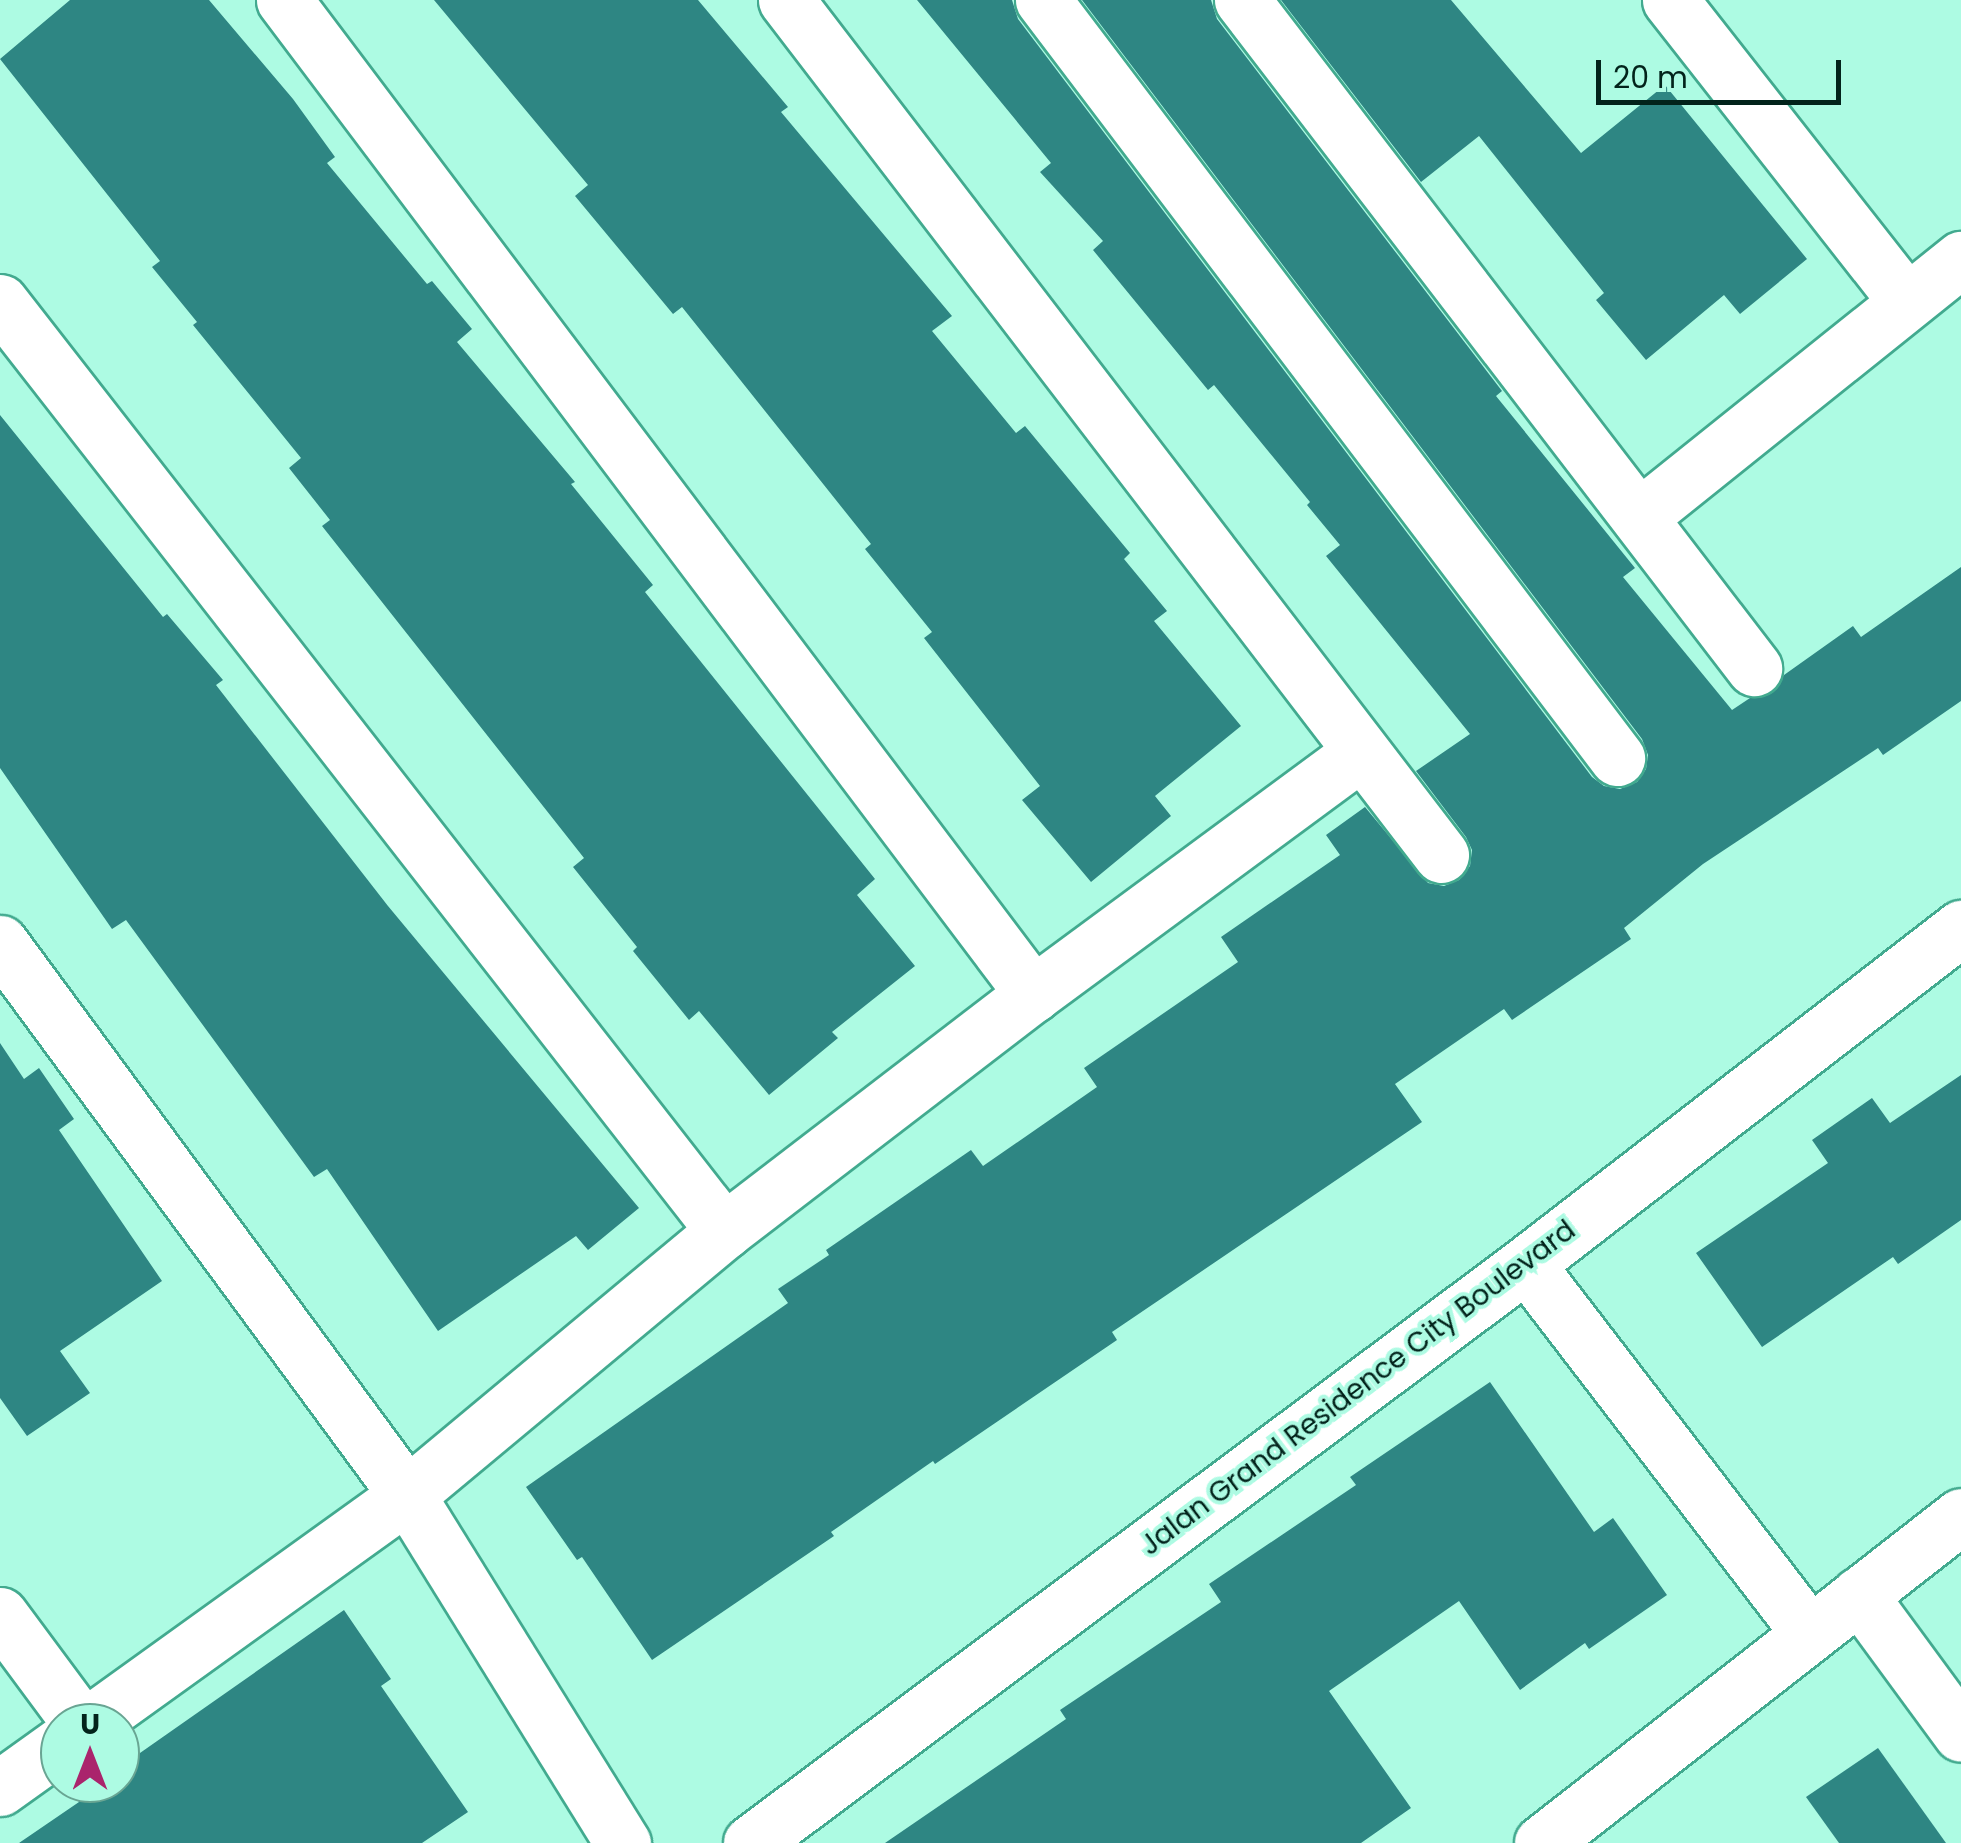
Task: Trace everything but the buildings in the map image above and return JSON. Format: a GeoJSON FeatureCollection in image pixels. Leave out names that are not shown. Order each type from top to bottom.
{"type":"FeatureCollection","features":[{"type":"Feature","properties":{"kind":"street"},"geometry":{"type":"LineString","coordinates":[[284,0],[1033,994]]}},
{"type":"Feature","properties":{"kind":"street"},"geometry":{"type":"LineString","coordinates":[[786,0],[1440,855]]}},
{"type":"Feature","properties":{"kind":"street"},"geometry":{"type":"LineString","coordinates":[[1043,0],[1617,758]]}},
{"type":"Feature","properties":{"kind":"street"},"geometry":{"type":"LineString","coordinates":[[1242,0],[1754,668]]}},
{"type":"Feature","properties":{"kind":"street"},"geometry":{"type":"LineString","coordinates":[[1695,9],[1904,300]]}},
{"type":"Feature","properties":{"kind":"street"},"geometry":{"type":"LineString","coordinates":[[1639,517],[1904,300],[1961,259]]}},
{"type":"Feature","properties":{"kind":"street"},"geometry":{"type":"LineString","coordinates":[[0,302],[724,1231]]}},
{"type":"Feature","properties":{"kind":"street"},"geometry":{"type":"LineString","coordinates":[[118,1703],[408,1496],[724,1231],[1033,994],[1360,752]]}},
{"type":"Feature","properties":{"kind":"street","name":"Jalan Grand Residence City Boulevard"},"geometry":{"type":"LineString","coordinates":[[750,1843],[1526,1264],[1961,928]]}},
{"type":"Feature","properties":{"kind":"street"},"geometry":{"type":"LineString","coordinates":[[0,943],[408,1496],[623,1843]]}},
{"type":"Feature","properties":{"kind":"street"},"geometry":{"type":"LineString","coordinates":[[1526,1264],[1810,1634]]}},
{"type":"Feature","properties":{"kind":"street"},"geometry":{"type":"LineString","coordinates":[[1542,1843],[1961,1516]]}},
{"type":"Feature","properties":{"kind":"street"},"geometry":{"type":"LineString","coordinates":[[1859,1595],[1961,1734]]}},
{"type":"Feature","properties":{"kind":"street"},"geometry":{"type":"LineString","coordinates":[[0,1615],[65,1703]]}},
{"type":"Feature","properties":{"kind":"street"},"geometry":{"type":"LineString","coordinates":[[0,1788],[40,1759]]}}]}
